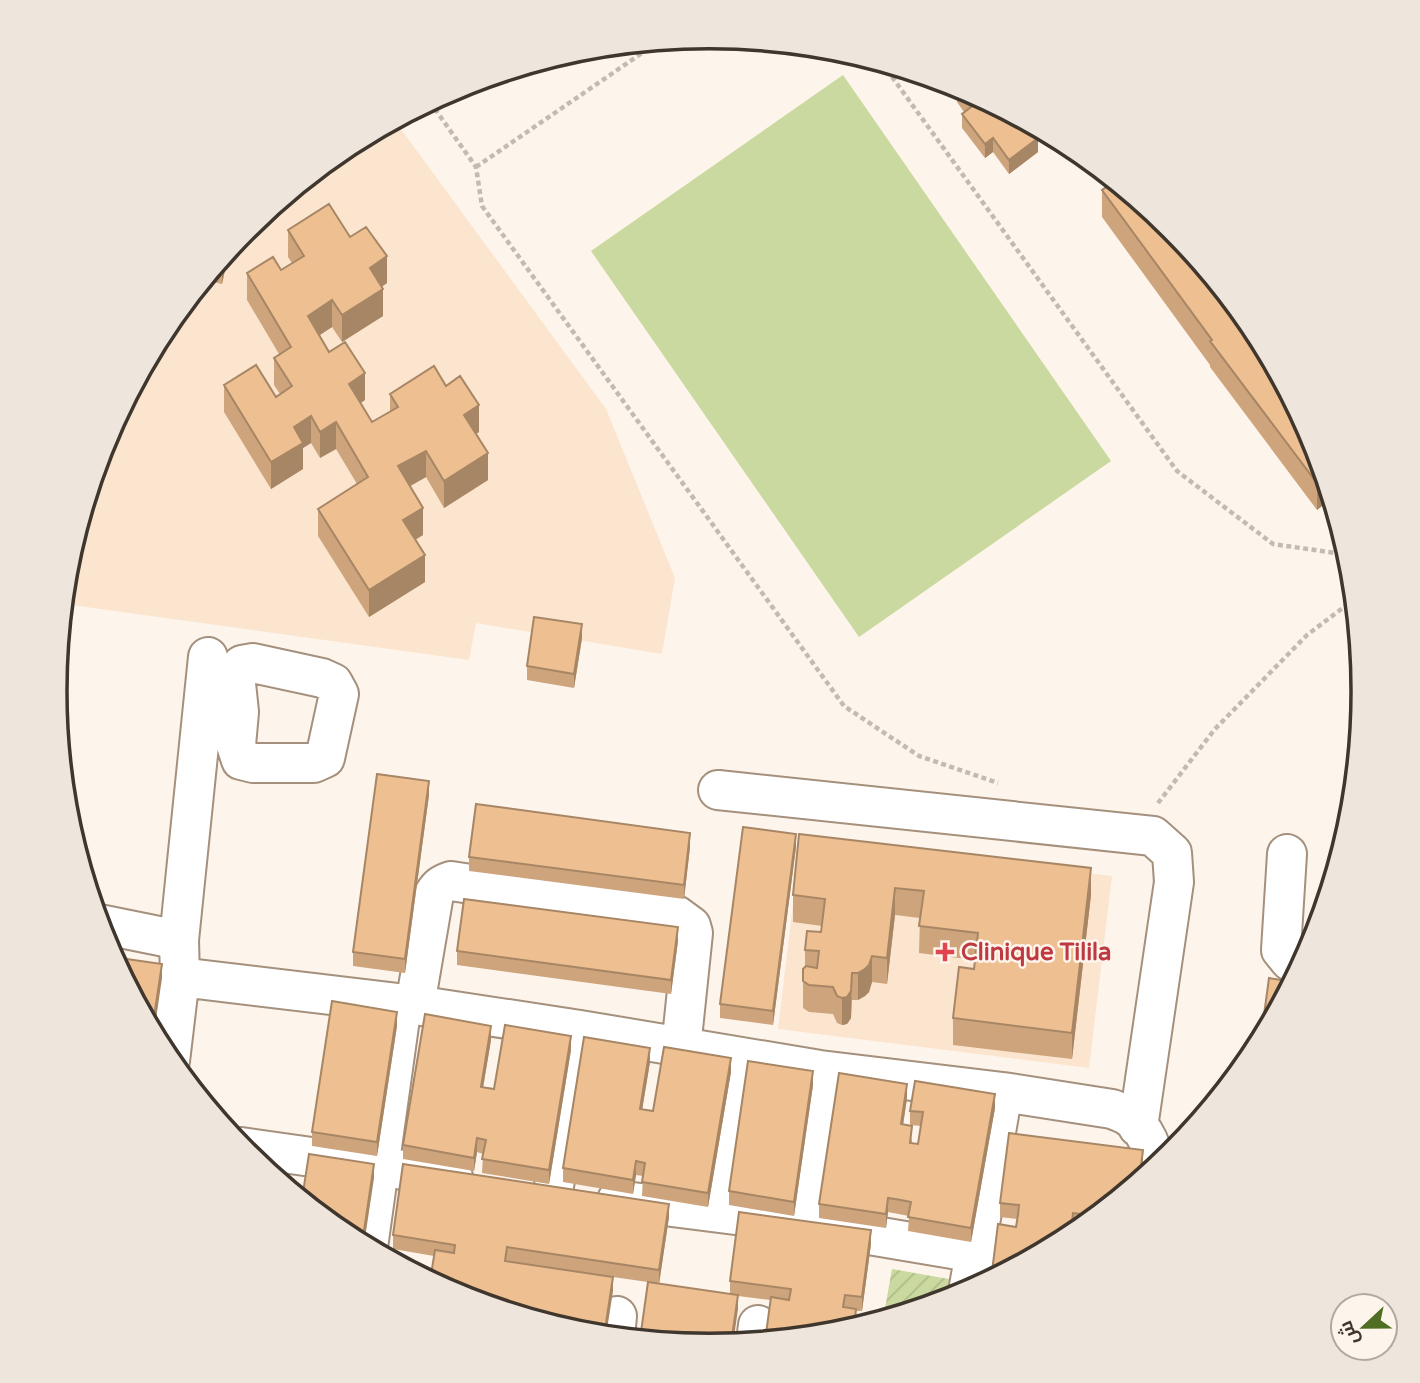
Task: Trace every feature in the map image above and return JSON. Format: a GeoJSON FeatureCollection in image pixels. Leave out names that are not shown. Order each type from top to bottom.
{"type":"FeatureCollection","features":[{"type":"Feature","properties":{"kind":"street"},"geometry":{"type":"LineString","coordinates":[[170,1038],[180,959],[221,710],[208,657]]}},
{"type":"Feature","properties":{"kind":"street"},"geometry":{"type":"LineString","coordinates":[[718,790],[1153,836],[1172,853],[1174,882],[1155,1147]]}},
{"type":"Feature","properties":{"kind":"street"},"geometry":{"type":"LineString","coordinates":[[1287,854],[1281,950],[1293,961]]}},
{"type":"Feature","properties":{"kind":"street"},"geometry":{"type":"LineString","coordinates":[[370,1236],[408,1004],[433,894],[439,886],[451,881],[676,915],[691,926],[693,933],[681,1048]]}},
{"type":"Feature","properties":{"kind":"street"},"geometry":{"type":"LineString","coordinates":[[113,930],[180,959],[408,1004],[820,1070],[1003,1092],[1112,1110],[1126,1115],[1155,1147]]}},
{"type":"Feature","properties":{"kind":"street"},"geometry":{"type":"LineString","coordinates":[[580,1030],[539,1190],[797,1223],[976,1253]]}},
{"type":"Feature","properties":{"kind":"street"},"geometry":{"type":"LineString","coordinates":[[715,1212],[741,1057]]}},
{"type":"Feature","properties":{"kind":"street"},"geometry":{"type":"LineString","coordinates":[[797,1223],[820,1070]]}},
{"type":"Feature","properties":{"kind":"street"},"geometry":{"type":"LineString","coordinates":[[971,1278],[1003,1092]]}},
{"type":"Feature","properties":{"kind":"street"},"geometry":{"type":"LineString","coordinates":[[260,1150],[486,1182]]}},
{"type":"Feature","properties":{"kind":"path"},"geometry":{"type":"LineString","coordinates":[[476,167],[643,52]]}},
{"type":"Feature","properties":{"kind":"path"},"geometry":{"type":"LineString","coordinates":[[891,75],[1177,471],[1273,544],[1337,553]]}},
{"type":"Feature","properties":{"kind":"path"},"geometry":{"type":"LineString","coordinates":[[436,111],[476,167],[482,205],[844,706],[919,756],[1008,787]]}},
{"type":"Feature","properties":{"kind":"path"},"geometry":{"type":"LineString","coordinates":[[1158,803],[1215,729],[1307,635],[1346,604]]}},
{"type":"Feature","properties":{"kind":"shaded area"},"geometry":{"type":"Polygon","coordinates":[[[401,129],[606,409],[675,578],[662,654],[476,623],[469,660],[73,605],[89,525],[116,446],[154,370],[200,300],[227,268],[286,208],[353,157],[401,129]]]}},
{"type":"Feature","properties":{"kind":"shaded area","name":"Clinique Tilila"},"geometry":{"type":"Polygon","coordinates":[[[801,837],[1112,876],[1089,1068],[778,1029],[801,837]]]}},
{"type":"Feature","properties":{"kind":"green space"},"geometry":{"type":"Polygon","coordinates":[[[843,75],[1111,461],[859,637],[591,251],[843,75]]]}},
{"type":"Feature","properties":{"kind":"green space"},"geometry":{"type":"Polygon","coordinates":[[[892,1269],[960,1281],[917,1300],[885,1309],[892,1269]]]}},
{"type":"Feature","properties":{"kind":"building"},"geometry":{"type":"Polygon","coordinates":[[[968,104],[1037,139],[1009,160],[993,138],[985,144],[962,114],[971,107],[968,104]]]}},
{"type":"Feature","properties":{"kind":"building"},"geometry":{"type":"Polygon","coordinates":[[[1107,187],[1134,208],[1193,268],[1220,300],[1266,370],[1286,407],[1317,483],[1210,341],[1212,340],[1102,190],[1107,187]]]}},
{"type":"Feature","properties":{"kind":"building"},"geometry":{"type":"Polygon","coordinates":[[[329,204],[350,237],[366,227],[387,256],[370,268],[383,289],[342,315],[332,300],[308,316],[329,352],[345,342],[365,373],[349,384],[372,422],[398,407],[390,394],[434,366],[446,386],[460,376],[479,405],[464,415],[488,453],[444,481],[426,451],[398,466],[423,508],[403,520],[425,555],[369,590],[318,509],[368,477],[336,422],[320,432],[311,416],[294,427],[303,443],[271,462],[224,385],[256,365],[276,397],[292,386],[274,358],[291,347],[247,273],[273,257],[281,270],[304,256],[288,230],[329,204]]]}},
{"type":"Feature","properties":{"kind":"building"},"geometry":{"type":"Polygon","coordinates":[[[534,617],[582,624],[574,674],[527,666],[534,617]]]}},
{"type":"Feature","properties":{"kind":"building"},"geometry":{"type":"Polygon","coordinates":[[[377,774],[429,781],[405,959],[353,952],[377,774]]]}},
{"type":"Feature","properties":{"kind":"building"},"geometry":{"type":"Polygon","coordinates":[[[476,804],[690,833],[684,885],[469,857],[476,804]]]}},
{"type":"Feature","properties":{"kind":"building"},"geometry":{"type":"Polygon","coordinates":[[[743,827],[796,834],[773,1011],[720,1004],[743,827]]]}},
{"type":"Feature","properties":{"kind":"building"},"geometry":{"type":"Polygon","coordinates":[[[799,834],[1091,868],[1072,1033],[953,1018],[959,967],[974,969],[978,933],[919,926],[924,891],[895,888],[887,958],[872,956],[865,969],[852,973],[851,991],[847,997],[837,996],[833,987],[809,985],[803,981],[803,969],[806,966],[817,968],[819,951],[805,950],[807,931],[821,932],[825,899],[793,895],[799,834]]]}},
{"type":"Feature","properties":{"kind":"building"},"geometry":{"type":"Polygon","coordinates":[[[464,899],[678,927],[671,980],[457,951],[464,899]]]}},
{"type":"Feature","properties":{"kind":"building"},"geometry":{"type":"Polygon","coordinates":[[[126,959],[162,964],[154,1014],[126,959]]]}},
{"type":"Feature","properties":{"kind":"building"},"geometry":{"type":"Polygon","coordinates":[[[1269,978],[1284,980],[1266,1013],[1264,1016],[1269,978]]]}},
{"type":"Feature","properties":{"kind":"building"},"geometry":{"type":"Polygon","coordinates":[[[332,1001],[397,1012],[377,1142],[312,1132],[332,1001]]]}},
{"type":"Feature","properties":{"kind":"building"},"geometry":{"type":"Polygon","coordinates":[[[425,1014],[491,1026],[481,1087],[494,1089],[505,1025],[571,1036],[549,1170],[482,1159],[486,1140],[477,1138],[474,1158],[403,1145],[425,1014]]]}},
{"type":"Feature","properties":{"kind":"building"},"geometry":{"type":"Polygon","coordinates":[[[584,1037],[650,1048],[640,1109],[653,1111],[664,1047],[731,1058],[708,1193],[642,1182],[645,1163],[636,1161],[633,1180],[563,1168],[584,1037]]]}},
{"type":"Feature","properties":{"kind":"building"},"geometry":{"type":"Polygon","coordinates":[[[748,1061],[813,1071],[794,1202],[729,1191],[748,1061]]]}},
{"type":"Feature","properties":{"kind":"building"},"geometry":{"type":"Polygon","coordinates":[[[839,1073],[907,1084],[901,1124],[912,1126],[910,1143],[918,1144],[923,1112],[910,1111],[915,1081],[995,1094],[971,1228],[908,1217],[911,1202],[901,1200],[888,1198],[886,1214],[819,1204],[839,1073]]]}},
{"type":"Feature","properties":{"kind":"building"},"geometry":{"type":"Polygon","coordinates":[[[1009,1133],[1143,1150],[1141,1169],[1134,1175],[1083,1214],[1073,1213],[1072,1222],[1067,1226],[992,1269],[998,1224],[1016,1227],[1018,1215],[1019,1205],[1000,1203],[1009,1133]]]}},
{"type":"Feature","properties":{"kind":"building"},"geometry":{"type":"Polygon","coordinates":[[[309,1154],[374,1164],[364,1233],[304,1189],[309,1154]]]}},
{"type":"Feature","properties":{"kind":"building"},"geometry":{"type":"Polygon","coordinates":[[[403,1164],[669,1204],[659,1270],[507,1247],[505,1261],[613,1277],[606,1326],[544,1312],[464,1285],[432,1271],[435,1250],[454,1253],[455,1245],[393,1235],[403,1164]]]}},
{"type":"Feature","properties":{"kind":"building"},"geometry":{"type":"Polygon","coordinates":[[[739,1212],[871,1230],[862,1297],[845,1295],[843,1307],[856,1309],[855,1317],[766,1332],[771,1297],[789,1300],[791,1289],[730,1281],[739,1212]]]}},
{"type":"Feature","properties":{"kind":"building"},"geometry":{"type":"Polygon","coordinates":[[[648,1282],[738,1295],[733,1333],[641,1330],[648,1282]]]}},
{"type":"Feature","properties":{"kind":"place","name":"Clinique Tilila"},"geometry":{"type":"Point","coordinates":[945,952]}}]}
